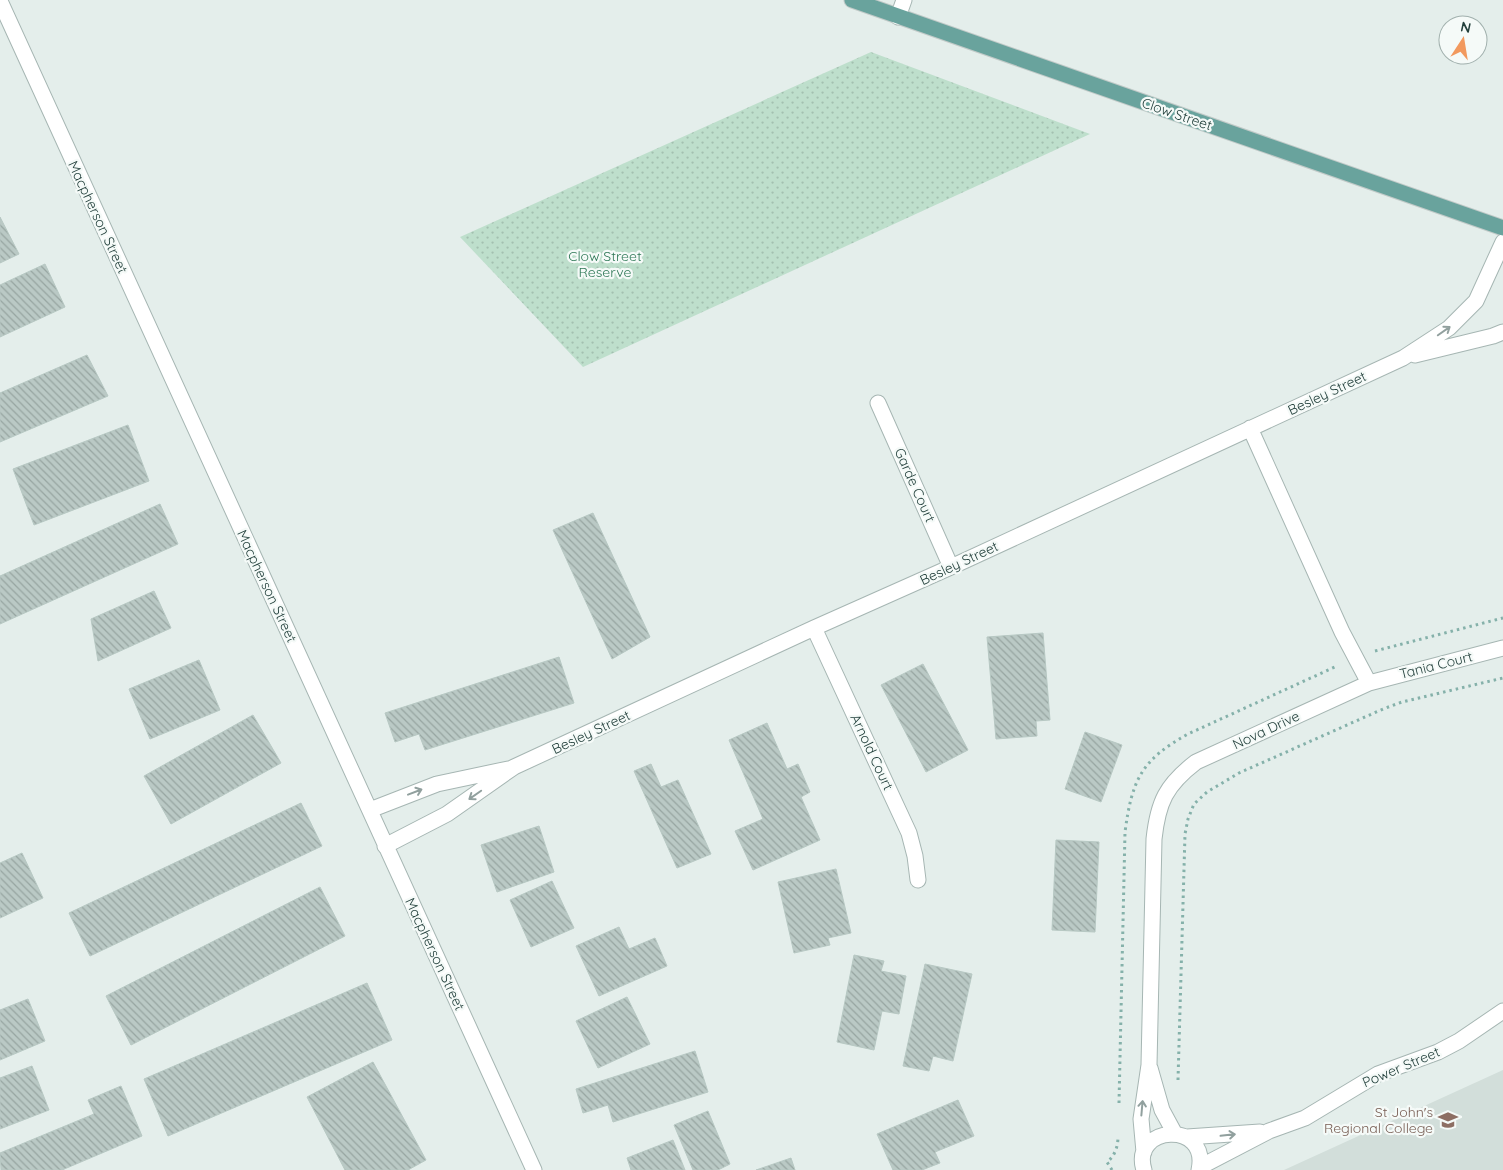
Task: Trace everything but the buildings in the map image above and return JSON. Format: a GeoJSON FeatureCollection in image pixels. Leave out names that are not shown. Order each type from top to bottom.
{"type":"FeatureCollection","features":[{"type":"Feature","properties":{"kind":"main road","name":"Clow Street"},"geometry":{"type":"LineString","coordinates":[[852,0],[1503,228]]}},
{"type":"Feature","properties":{"kind":"street"},"geometry":{"type":"LineString","coordinates":[[898,17],[904,0]]}},
{"type":"Feature","properties":{"kind":"street","name":"Macpherson Street"},"geometry":{"type":"LineString","coordinates":[[0,1],[534,1170]]}},
{"type":"Feature","properties":{"kind":"street","name":"Besley Street"},"geometry":{"type":"LineString","coordinates":[[385,846],[447,814],[514,767],[1403,358],[1450,328],[1476,301],[1503,242]]}},
{"type":"Feature","properties":{"kind":"street","name":"Besley Street"},"geometry":{"type":"LineString","coordinates":[[1403,358],[1503,332]]}},
{"type":"Feature","properties":{"kind":"street","name":"Garde Court"},"geometry":{"type":"LineString","coordinates":[[878,403],[951,567]]}},
{"type":"Feature","properties":{"kind":"street"},"geometry":{"type":"LineString","coordinates":[[1250,428],[1342,632],[1370,683]]}},
{"type":"Feature","properties":{"kind":"street","name":"Arnold Court"},"geometry":{"type":"LineString","coordinates":[[814,628],[909,833],[915,856],[918,880]]}},
{"type":"Feature","properties":{"kind":"street","name":"Tania Court"},"geometry":{"type":"LineString","coordinates":[[1370,683],[1503,648]]}},
{"type":"Feature","properties":{"kind":"street","name":"Nova Drive"},"geometry":{"type":"LineString","coordinates":[[1143,1160],[1142,1115],[1149,1064],[1154,839],[1156,819],[1168,788],[1180,774],[1196,762],[1370,683]]}},
{"type":"Feature","properties":{"kind":"street","name":"Besley Street"},"geometry":{"type":"LineString","coordinates":[[370,810],[437,784],[514,767]]}},
{"type":"Feature","properties":{"kind":"street","name":"Power Street"},"geometry":{"type":"LineString","coordinates":[[1200,1168],[1268,1131],[1305,1118],[1378,1074],[1438,1052],[1459,1041],[1503,1011]]}},
{"type":"Feature","properties":{"kind":"street","name":"Nova Drive"},"geometry":{"type":"LineString","coordinates":[[1149,1064],[1162,1110],[1181,1136],[1198,1150],[1200,1168]]}},
{"type":"Feature","properties":{"kind":"street","name":"Power Street"},"geometry":{"type":"LineString","coordinates":[[1143,1160],[1153,1140],[1167,1134],[1181,1136],[1268,1131]]}},
{"type":"Feature","properties":{"kind":"street"},"geometry":{"type":"LineString","coordinates":[[1131,1170],[1143,1160]]}},
{"type":"Feature","properties":{"kind":"path"},"geometry":{"type":"LineString","coordinates":[[1112,1170],[1107,1162],[1118,1145],[1125,832],[1131,795],[1138,778],[1151,760],[1168,745],[1305,680],[1382,648],[1503,618]]}},
{"type":"Feature","properties":{"kind":"path"},"geometry":{"type":"LineString","coordinates":[[1178,1086],[1185,834],[1194,804],[1207,792],[1239,773],[1383,709],[1402,702],[1503,678]]}},
{"type":"Feature","properties":{"kind":"path"},"geometry":{"type":"LineString","coordinates":[[1119,1120],[1142,1115]]}},
{"type":"Feature","properties":{"kind":"shaded area","name":"St John's Regional College"},"geometry":{"type":"Polygon","coordinates":[[[1503,1070],[1503,1170],[1284,1170],[1503,1070]]]}},
{"type":"Feature","properties":{"kind":"green space","name":"Clow Street Reserve"},"geometry":{"type":"Polygon","coordinates":[[[871,52],[1090,134],[583,367],[460,237],[871,52]]]}},
{"type":"Feature","properties":{"kind":"place","name":"St John's Regional College"},"geometry":{"type":"Point","coordinates":[1448,1120]}}]}
